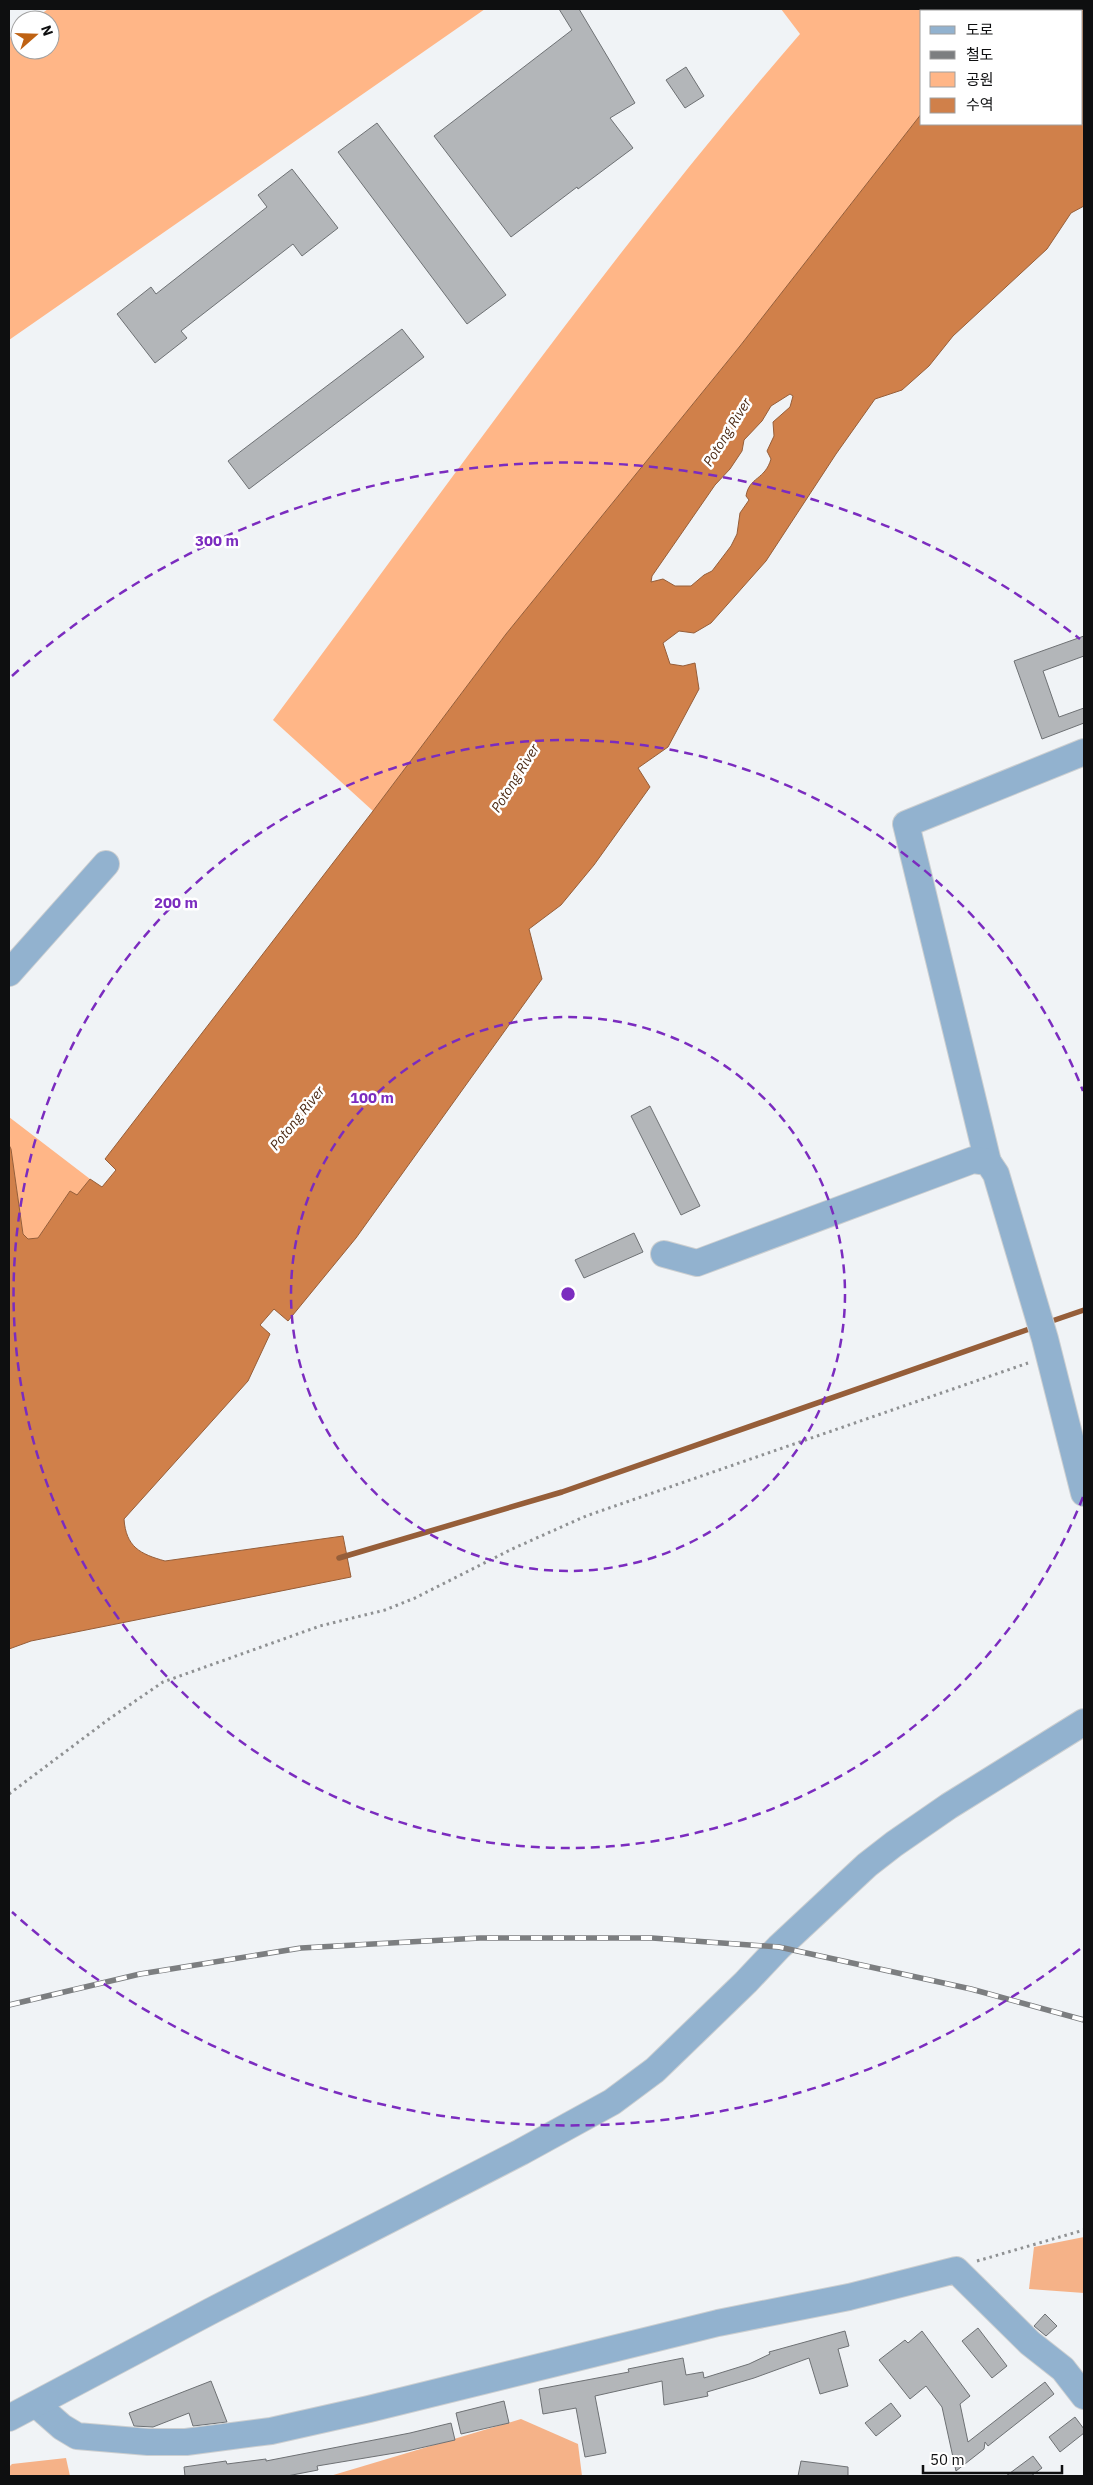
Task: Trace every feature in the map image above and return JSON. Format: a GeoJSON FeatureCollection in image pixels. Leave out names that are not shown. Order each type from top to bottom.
{"type":"FeatureCollection","features":[{"type":"Feature","properties":{"kind":"street"},"geometry":{"type":"LineString","coordinates":[[1084,752],[906,824],[988,1162],[996,1174],[1047,1347],[1084,1494]]}},
{"type":"Feature","properties":{"kind":"street"},"geometry":{"type":"LineString","coordinates":[[9,973],[106,864]]}},
{"type":"Feature","properties":{"kind":"street"},"geometry":{"type":"LineString","coordinates":[[664,1254],[697,1263],[973,1160],[988,1162]]}},
{"type":"Feature","properties":{"kind":"street"},"geometry":{"type":"LineString","coordinates":[[9,2418],[37,2405],[112,2362],[521,2152],[612,2102],[655,2070],[746,1982],[779,1947],[867,1865],[949,1806],[1084,1722]]}},
{"type":"Feature","properties":{"kind":"street"},"geometry":{"type":"LineString","coordinates":[[37,2405],[62,2427],[77,2436],[148,2442],[186,2442],[270,2431],[369,2409],[718,2323],[849,2297],[956,2270],[1030,2343],[1063,2369],[1084,2396]]}},
{"type":"Feature","properties":{"kind":"path"},"geometry":{"type":"LineString","coordinates":[[9,1794],[109,1719],[163,1682],[320,1626],[385,1610],[415,1598],[512,1549],[586,1516],[1047,1347]]}},
{"type":"Feature","properties":{"kind":"path"},"geometry":{"type":"LineString","coordinates":[[956,2270],[984,2258],[1084,2230]]}},
{"type":"Feature","properties":{"kind":"green space"},"geometry":{"type":"Polygon","coordinates":[[[485,9],[9,340],[9,38],[10,60],[60,60],[60,10],[47,10],[485,9]]]}},
{"type":"Feature","properties":{"kind":"green space"},"geometry":{"type":"Polygon","coordinates":[[[781,9],[1003,9],[920,10],[920,116],[740,346],[506,634],[373,811],[273,720],[465,459],[596,286],[730,117],[800,34],[781,9]]]}},
{"type":"Feature","properties":{"kind":"green space"},"geometry":{"type":"Polygon","coordinates":[[[9,1117],[90,1179],[77,1196],[70,1191],[38,1238],[28,1239],[23,1234],[9,1145],[9,1117]]]}},
{"type":"Feature","properties":{"kind":"shaded area"},"geometry":{"type":"Polygon","coordinates":[[[1084,2237],[1084,2293],[1029,2289],[1034,2247],[1084,2237]]]}},
{"type":"Feature","properties":{"kind":"shaded area"},"geometry":{"type":"Polygon","coordinates":[[[521,2419],[578,2444],[582,2476],[330,2476],[521,2419]]]}},
{"type":"Feature","properties":{"kind":"shaded area"},"geometry":{"type":"Polygon","coordinates":[[[66,2458],[70,2476],[9,2476],[9,2467],[12,2464],[66,2458]]]}},
{"type":"Feature","properties":{"kind":"water","name":"Potong River"},"geometry":{"type":"Polygon","coordinates":[[[1084,9],[1084,206],[1071,213],[1047,249],[953,336],[929,366],[902,390],[875,399],[836,454],[766,561],[711,623],[694,633],[679,631],[663,643],[670,664],[683,666],[695,663],[699,689],[668,747],[638,768],[650,787],[594,865],[561,905],[529,929],[542,979],[356,1238],[288,1321],[274,1309],[260,1325],[270,1334],[248,1381],[124,1519],[125,1529],[131,1543],[142,1552],[165,1561],[343,1536],[351,1577],[31,1641],[9,1649],[9,1145],[23,1234],[28,1239],[38,1238],[70,1191],[77,1195],[90,1179],[102,1187],[116,1170],[105,1159],[373,811],[506,634],[740,346],[920,116],[920,125],[1083,125],[1083,10],[1002,10],[1084,9]],[[790,394],[771,406],[762,421],[744,440],[742,451],[730,469],[715,485],[652,576],[651,582],[663,579],[675,586],[691,586],[712,571],[731,546],[737,534],[740,513],[749,500],[746,496],[750,485],[765,471],[771,459],[767,451],[774,436],[773,422],[790,407],[793,396],[790,394]]]}},
{"type":"Feature","properties":{"kind":"building"},"geometry":{"type":"Polygon","coordinates":[[[559,9],[579,9],[635,103],[610,118],[633,148],[511,237],[434,136],[572,30],[559,9]]]}},
{"type":"Feature","properties":{"kind":"building"},"geometry":{"type":"Polygon","coordinates":[[[686,67],[704,96],[685,108],[666,80],[686,67]]]}},
{"type":"Feature","properties":{"kind":"building"},"geometry":{"type":"Polygon","coordinates":[[[377,123],[506,295],[467,324],[338,152],[377,123]]]}},
{"type":"Feature","properties":{"kind":"building"},"geometry":{"type":"Polygon","coordinates":[[[292,169],[338,228],[302,256],[293,244],[181,331],[187,338],[155,363],[117,314],[151,287],[156,294],[267,207],[258,195],[292,169]]]}},
{"type":"Feature","properties":{"kind":"building"},"geometry":{"type":"Polygon","coordinates":[[[402,329],[424,357],[249,489],[228,461],[402,329]]]}},
{"type":"Feature","properties":{"kind":"building"},"geometry":{"type":"Polygon","coordinates":[[[1084,636],[1084,656],[1043,671],[1059,717],[1084,708],[1084,723],[1042,739],[1014,661],[1084,636]]]}},
{"type":"Feature","properties":{"kind":"building"},"geometry":{"type":"Polygon","coordinates":[[[650,1106],[700,1206],[681,1215],[631,1116],[650,1106]]]}},
{"type":"Feature","properties":{"kind":"building"},"geometry":{"type":"Polygon","coordinates":[[[634,1233],[643,1252],[584,1278],[575,1260],[634,1233]]]}},
{"type":"Feature","properties":{"kind":"building"},"geometry":{"type":"Polygon","coordinates":[[[1045,2314],[1057,2326],[1046,2336],[1034,2326],[1045,2314]]]}},
{"type":"Feature","properties":{"kind":"building"},"geometry":{"type":"Polygon","coordinates":[[[978,2328],[1007,2366],[992,2378],[962,2341],[978,2328]]]}},
{"type":"Feature","properties":{"kind":"building"},"geometry":{"type":"Polygon","coordinates":[[[845,2331],[849,2346],[838,2349],[848,2386],[820,2394],[809,2358],[754,2378],[707,2392],[708,2396],[664,2405],[662,2381],[595,2396],[606,2453],[585,2457],[576,2408],[543,2414],[539,2389],[629,2372],[628,2369],[683,2358],[686,2375],[703,2372],[704,2378],[749,2364],[770,2354],[769,2352],[845,2331]]]}},
{"type":"Feature","properties":{"kind":"building"},"geometry":{"type":"Polygon","coordinates":[[[922,2331],[970,2396],[960,2404],[968,2442],[1045,2382],[1054,2394],[988,2446],[985,2442],[984,2449],[956,2471],[942,2407],[926,2386],[910,2399],[879,2360],[905,2340],[908,2343],[922,2331]]]}},
{"type":"Feature","properties":{"kind":"building"},"geometry":{"type":"Polygon","coordinates":[[[211,2381],[227,2422],[193,2426],[189,2413],[153,2427],[134,2426],[129,2413],[211,2381]]]}},
{"type":"Feature","properties":{"kind":"building"},"geometry":{"type":"Polygon","coordinates":[[[504,2401],[509,2423],[461,2434],[456,2413],[504,2401]]]}},
{"type":"Feature","properties":{"kind":"building"},"geometry":{"type":"Polygon","coordinates":[[[891,2403],[901,2416],[876,2436],[865,2423],[891,2403]]]}},
{"type":"Feature","properties":{"kind":"building"},"geometry":{"type":"Polygon","coordinates":[[[1075,2417],[1084,2429],[1084,2433],[1060,2452],[1049,2437],[1075,2417]]]}},
{"type":"Feature","properties":{"kind":"building"},"geometry":{"type":"Polygon","coordinates":[[[451,2423],[455,2440],[407,2451],[317,2466],[318,2470],[287,2476],[185,2476],[184,2467],[226,2461],[227,2464],[266,2459],[266,2461],[410,2433],[451,2423]]]}},
{"type":"Feature","properties":{"kind":"building"},"geometry":{"type":"Polygon","coordinates":[[[1033,2456],[1042,2468],[1031,2476],[1006,2476],[1033,2456]]]}},
{"type":"Feature","properties":{"kind":"building"},"geometry":{"type":"Polygon","coordinates":[[[801,2461],[848,2467],[848,2476],[798,2476],[801,2461]]]}},
{"type":"Feature","properties":{"kind":"waterway"},"geometry":{"type":"LineString","coordinates":[[1046,1323],[1084,1310]]}},
{"type":"Feature","properties":{"kind":"waterway"},"geometry":{"type":"LineString","coordinates":[[339,1558],[562,1492],[1035,1327]]}},
{"type":"Feature","properties":{"kind":"railway"},"geometry":{"type":"LineString","coordinates":[[9,2005],[140,1974],[301,1948],[480,1938],[652,1938],[779,1947],[971,1989],[1084,2020]]}}]}
